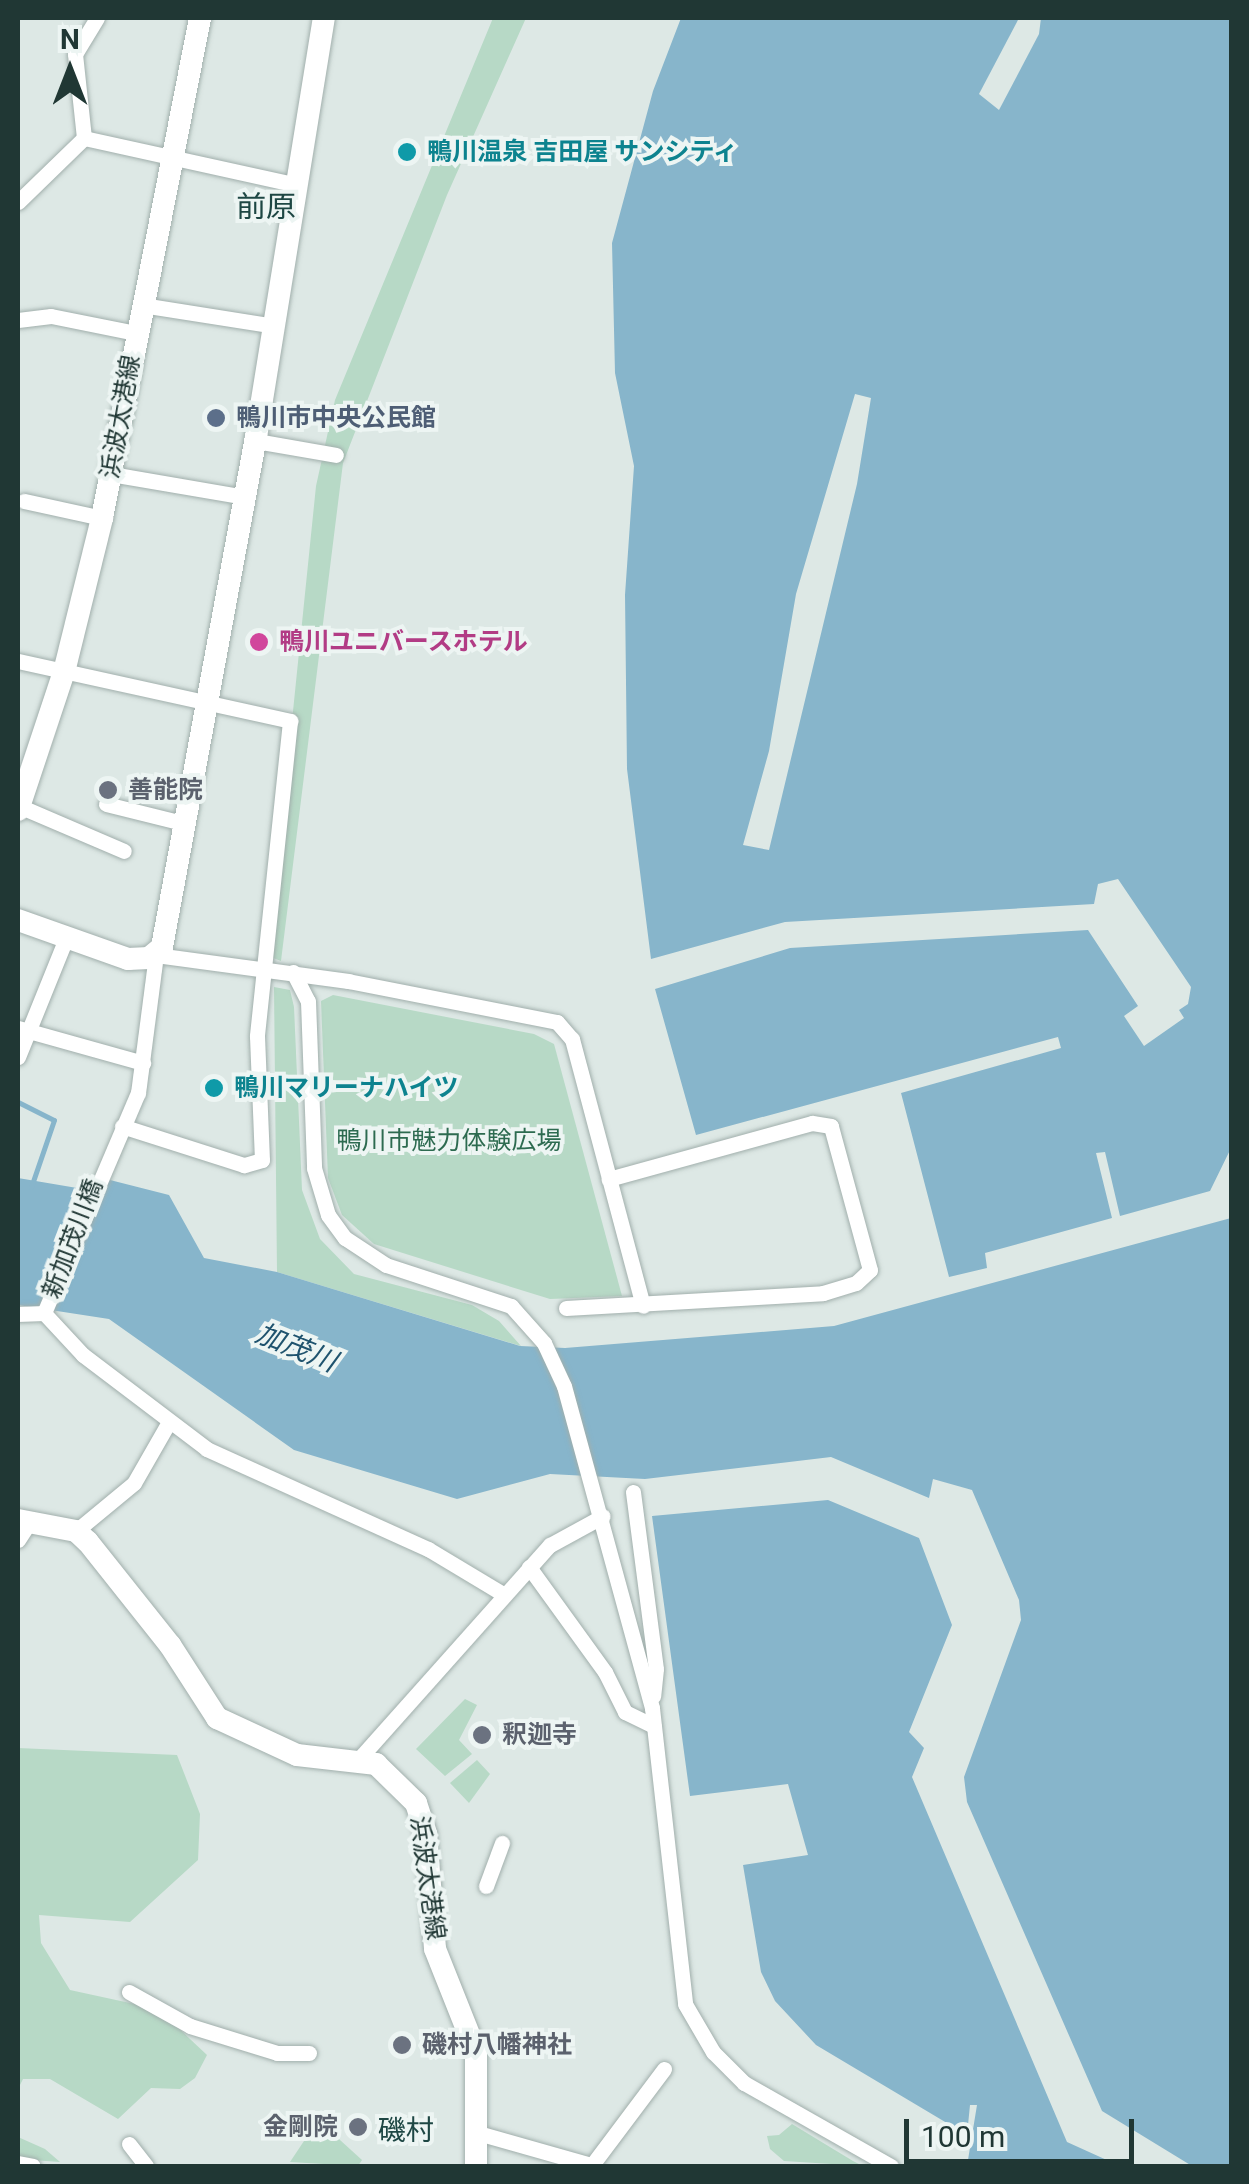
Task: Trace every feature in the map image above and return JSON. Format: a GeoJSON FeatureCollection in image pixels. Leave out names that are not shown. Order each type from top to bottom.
{"type":"FeatureCollection","features":[{"type":"Feature","properties":{"kind":"main road","name":"浜波太港線"},"geometry":{"type":"LineString","coordinates":[[18,808],[64,672],[102,518],[200,18]]}},
{"type":"Feature","properties":{"kind":"main road"},"geometry":{"type":"LineString","coordinates":[[18,920],[128,959],[156,954],[187,824],[246,497],[324,18]]}},
{"type":"Feature","properties":{"kind":"main road"},"geometry":{"type":"LineString","coordinates":[[21,1527],[76,1531]]}},
{"type":"Feature","properties":{"kind":"main road","name":"浜波太港線"},"geometry":{"type":"LineString","coordinates":[[76,1531],[170,1645],[217,1718],[297,1754],[359,1759],[396,1779],[424,1820],[435,1949],[476,2052],[476,2166]]}},
{"type":"Feature","properties":{"kind":"street"},"geometry":{"type":"LineString","coordinates":[[84,138],[76,54],[96,18]]}},
{"type":"Feature","properties":{"kind":"street"},"geometry":{"type":"LineString","coordinates":[[84,138],[297,185]]}},
{"type":"Feature","properties":{"kind":"street"},"geometry":{"type":"LineString","coordinates":[[18,202],[84,138]]}},
{"type":"Feature","properties":{"kind":"street"},"geometry":{"type":"LineString","coordinates":[[142,305],[274,326]]}},
{"type":"Feature","properties":{"kind":"street"},"geometry":{"type":"LineString","coordinates":[[18,320],[51,316],[136,332]]}},
{"type":"Feature","properties":{"kind":"street"},"geometry":{"type":"LineString","coordinates":[[256,441],[336,455]]}},
{"type":"Feature","properties":{"kind":"street"},"geometry":{"type":"LineString","coordinates":[[111,474],[246,497]]}},
{"type":"Feature","properties":{"kind":"street"},"geometry":{"type":"LineString","coordinates":[[24,501],[102,518]]}},
{"type":"Feature","properties":{"kind":"street"},"geometry":{"type":"LineString","coordinates":[[18,660],[290,721],[257,1036],[262,1160],[244,1165],[122,1126]]}},
{"type":"Feature","properties":{"kind":"street"},"geometry":{"type":"LineString","coordinates":[[106,804],[187,824]]}},
{"type":"Feature","properties":{"kind":"street"},"geometry":{"type":"LineString","coordinates":[[18,808],[124,851]]}},
{"type":"Feature","properties":{"kind":"street"},"geometry":{"type":"LineString","coordinates":[[18,1057],[24,1031],[66,938]]}},
{"type":"Feature","properties":{"kind":"street"},"geometry":{"type":"LineString","coordinates":[[156,954],[292,972],[557,1022],[572,1039],[643,1306]]}},
{"type":"Feature","properties":{"kind":"street","name":"新加茂川橋"},"geometry":{"type":"LineString","coordinates":[[44,1312],[122,1126],[143,1063],[156,954]]}},
{"type":"Feature","properties":{"kind":"street"},"geometry":{"type":"LineString","coordinates":[[292,972],[308,1001],[314,1168],[328,1215],[365,1254],[488,1294],[511,1306],[544,1343],[593,1480],[652,1708],[685,2004],[713,2052],[744,2083],[891,2166]]}},
{"type":"Feature","properties":{"kind":"street"},"geometry":{"type":"LineString","coordinates":[[24,1031],[143,1063]]}},
{"type":"Feature","properties":{"kind":"street"},"geometry":{"type":"LineString","coordinates":[[566,1308],[822,1293],[856,1284],[870,1270],[831,1126],[812,1123],[609,1179]]}},
{"type":"Feature","properties":{"kind":"street"},"geometry":{"type":"LineString","coordinates":[[18,1314],[44,1312],[83,1356],[169,1422],[241,1469],[428,1548],[503,1594]]}},
{"type":"Feature","properties":{"kind":"street"},"geometry":{"type":"LineString","coordinates":[[76,1531],[134,1482],[169,1422]]}},
{"type":"Feature","properties":{"kind":"street"},"geometry":{"type":"LineString","coordinates":[[632,1492],[656,1669],[652,1708]]}},
{"type":"Feature","properties":{"kind":"street"},"geometry":{"type":"LineString","coordinates":[[359,1759],[529,1567],[570,1530],[603,1516]]}},
{"type":"Feature","properties":{"kind":"street"},"geometry":{"type":"LineString","coordinates":[[529,1567],[605,1672],[625,1712],[654,1726]]}},
{"type":"Feature","properties":{"kind":"street"},"geometry":{"type":"LineString","coordinates":[[486,1886],[502,1843]]}},
{"type":"Feature","properties":{"kind":"street"},"geometry":{"type":"LineString","coordinates":[[129,1992],[190,2026],[278,2054],[309,2054]]}},
{"type":"Feature","properties":{"kind":"street"},"geometry":{"type":"LineString","coordinates":[[478,2133],[593,2166],[664,2069]]}},
{"type":"Feature","properties":{"kind":"street"},"geometry":{"type":"LineString","coordinates":[[128,2144],[146,2166]]}},
{"type":"Feature","properties":{"kind":"street"},"geometry":{"type":"LineString","coordinates":[[18,2163],[33,2166]]}},
{"type":"Feature","properties":{"kind":"green space"},"geometry":{"type":"Polygon","coordinates":[[[493,18],[526,18],[447,195],[343,463],[281,961],[268,956],[316,486],[335,400],[493,18]]]}},
{"type":"Feature","properties":{"kind":"green space"},"geometry":{"type":"Polygon","coordinates":[[[274,987],[290,990],[294,1007],[302,1190],[320,1239],[354,1274],[472,1305],[499,1321],[521,1346],[277,1272],[274,987]]]}},
{"type":"Feature","properties":{"kind":"green space","name":"鴨川市魅力体験広場"},"geometry":{"type":"Polygon","coordinates":[[[333,995],[534,1034],[554,1044],[622,1296],[550,1299],[374,1244],[342,1215],[328,1178],[321,1001],[333,995]]]}},
{"type":"Feature","properties":{"kind":"green space"},"geometry":{"type":"Polygon","coordinates":[[[465,1699],[477,1705],[459,1740],[472,1754],[445,1776],[416,1749],[465,1699]]]}},
{"type":"Feature","properties":{"kind":"green space"},"geometry":{"type":"Polygon","coordinates":[[[18,1748],[177,1755],[200,1814],[198,1860],[130,1922],[39,1915],[41,1943],[70,1990],[139,2005],[173,2023],[207,2055],[195,2078],[180,2089],[151,2088],[118,2119],[50,2079],[23,2079],[18,2089],[18,1748]]]}},
{"type":"Feature","properties":{"kind":"green space"},"geometry":{"type":"Polygon","coordinates":[[[477,1760],[490,1774],[469,1803],[450,1783],[477,1760]]]}},
{"type":"Feature","properties":{"kind":"green space"},"geometry":{"type":"Polygon","coordinates":[[[318,2120],[362,2160],[358,2166],[290,2162],[318,2120]]]}},
{"type":"Feature","properties":{"kind":"green space"},"geometry":{"type":"Polygon","coordinates":[[[792,2124],[863,2166],[784,2161],[770,2149],[767,2136],[779,2135],[792,2124]]]}},
{"type":"Feature","properties":{"kind":"green space"},"geometry":{"type":"Polygon","coordinates":[[[18,2137],[45,2149],[60,2162],[18,2159],[18,2137]]]}},
{"type":"Feature","properties":{"kind":"water"},"geometry":{"type":"Polygon","coordinates":[[[681,18],[1231,18],[1232,1146],[1210,1191],[1120,1216],[1105,1152],[1096,1153],[1112,1218],[985,1253],[987,1268],[949,1277],[901,1093],[1061,1048],[1058,1037],[696,1135],[655,989],[790,948],[1088,930],[1138,1006],[1124,1016],[1144,1046],[1184,1018],[1179,1010],[1188,1004],[1191,987],[1118,879],[1098,884],[1094,904],[785,922],[651,959],[627,769],[625,595],[634,466],[615,373],[612,243],[653,91],[681,18]]]}},
{"type":"Feature","properties":{"kind":"water","name":"加茂川"},"geometry":{"type":"Polygon","coordinates":[[[18,1178],[83,1189],[110,1180],[169,1195],[204,1258],[277,1272],[520,1346],[565,1348],[834,1326],[1231,1218],[1231,2166],[1192,2166],[1102,2111],[967,1802],[964,1777],[1021,1620],[1019,1600],[972,1490],[933,1479],[929,1498],[831,1457],[645,1479],[550,1474],[457,1499],[294,1450],[109,1319],[18,1305],[18,1178]]]}},
{"type":"Feature","properties":{"kind":"water"},"geometry":{"type":"Polygon","coordinates":[[[828,1500],[919,1538],[952,1625],[909,1732],[924,1748],[912,1777],[1067,2142],[1120,2166],[967,2166],[977,2105],[970,2105],[967,2135],[816,2045],[775,2001],[761,1972],[743,1865],[808,1855],[788,1784],[690,1796],[652,1516],[828,1500]]]}},
{"type":"Feature","properties":{"kind":"pier"},"geometry":{"type":"Polygon","coordinates":[[[1019,18],[1041,18],[1039,34],[999,110],[979,94],[1019,18]]]}},
{"type":"Feature","properties":{"kind":"pier"},"geometry":{"type":"Polygon","coordinates":[[[855,394],[871,398],[857,484],[769,850],[743,845],[769,751],[796,594],[855,394]]]}},
{"type":"Feature","properties":{"kind":"waterway"},"geometry":{"type":"LineString","coordinates":[[18,1102],[54,1120],[31,1187]]}},
{"type":"Feature","properties":{"kind":"place","name":"鴨川温泉 吉田屋 サンシティ"},"geometry":{"type":"Point","coordinates":[407,152]}},
{"type":"Feature","properties":{"kind":"place","name":"鴨川市中央公民館"},"geometry":{"type":"Point","coordinates":[216,418]}},
{"type":"Feature","properties":{"kind":"place","name":"鴨川ユニバースホテル"},"geometry":{"type":"Point","coordinates":[259,642]}},
{"type":"Feature","properties":{"kind":"place","name":"善能院"},"geometry":{"type":"Point","coordinates":[108,790]}},
{"type":"Feature","properties":{"kind":"place","name":"鴨川マリーナハイツ"},"geometry":{"type":"Point","coordinates":[214,1088]}},
{"type":"Feature","properties":{"kind":"place","name":"釈迦寺"},"geometry":{"type":"Point","coordinates":[482,1735]}},
{"type":"Feature","properties":{"kind":"place","name":"磯村八幡神社"},"geometry":{"type":"Point","coordinates":[402,2045]}},
{"type":"Feature","properties":{"kind":"place","name":"金剛院"},"geometry":{"type":"Point","coordinates":[358,2127]}},
{"type":"Feature","properties":{"kind":"district","name":"前原"},"geometry":{"type":"Point","coordinates":[266,207]}},
{"type":"Feature","properties":{"kind":"district","name":"磯村"},"geometry":{"type":"Point","coordinates":[406,2131]}}]}
